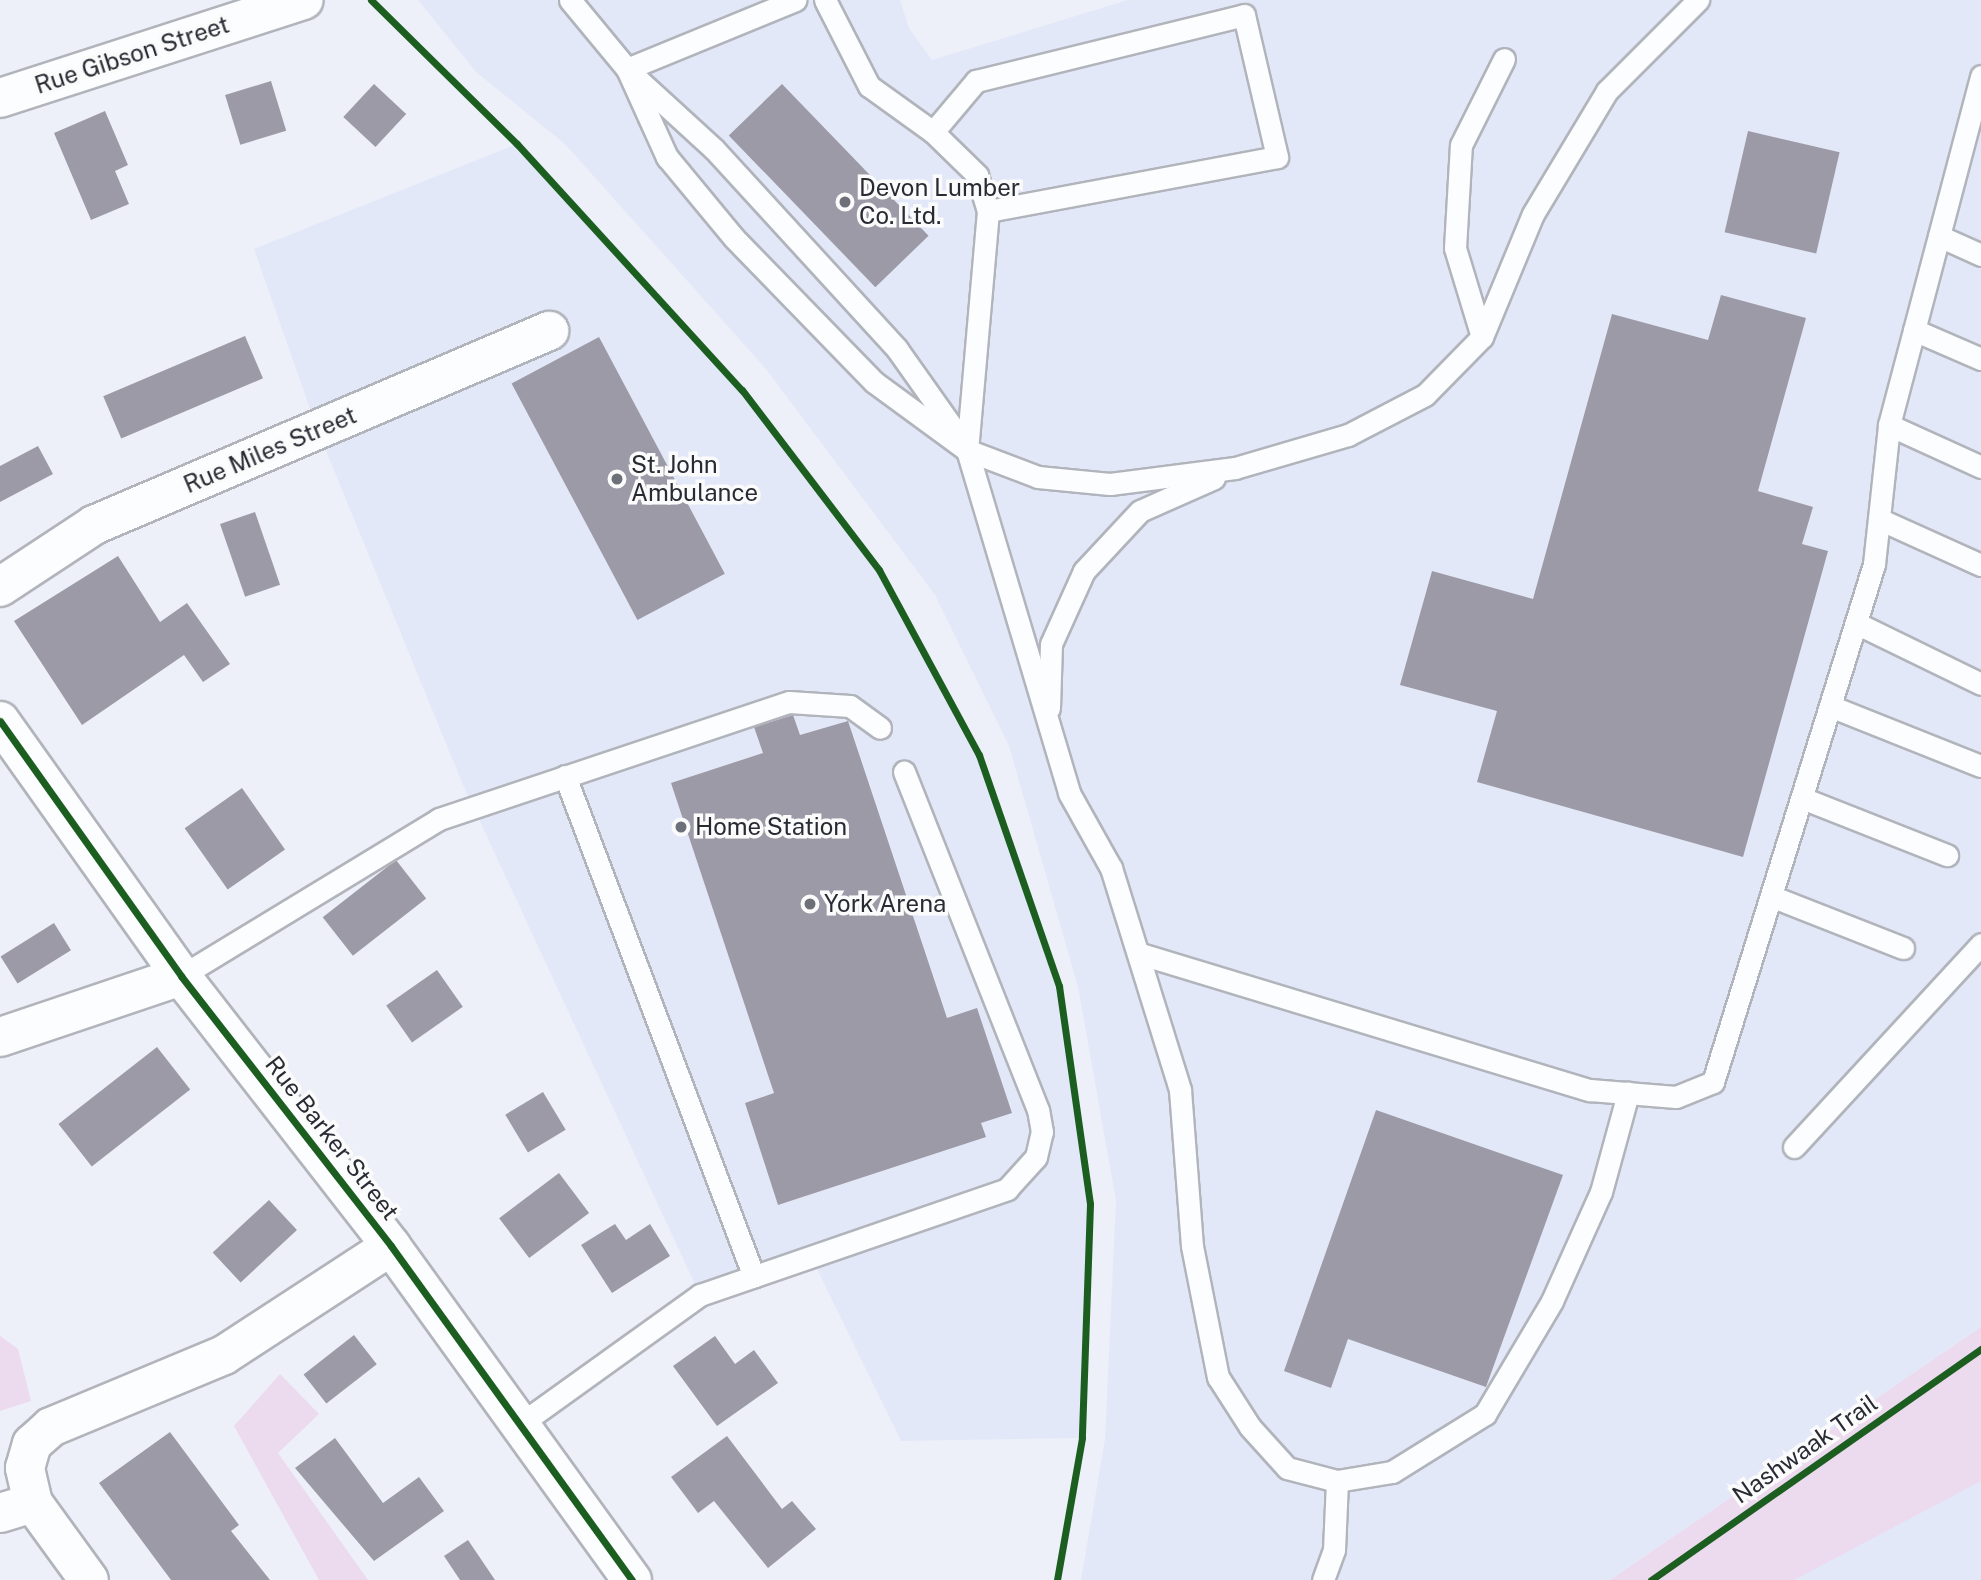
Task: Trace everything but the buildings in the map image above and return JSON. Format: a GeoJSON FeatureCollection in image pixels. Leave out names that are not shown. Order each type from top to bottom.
{"type":"FeatureCollection","features":[{"type":"Feature","properties":{"kind":"street","name":"Rue Gibson Street"},"geometry":{"type":"LineString","coordinates":[[0,98],[304,0]]}},
{"type":"Feature","properties":{"kind":"street","name":"Rue Miles Street"},"geometry":{"type":"LineString","coordinates":[[0,587],[94,526],[549,331]]}},
{"type":"Feature","properties":{"kind":"street","name":"Rue Barker Street"},"geometry":{"type":"LineString","coordinates":[[0,721],[181,976],[391,1246],[632,1580]]}},
{"type":"Feature","properties":{"kind":"street"},"geometry":{"type":"LineString","coordinates":[[0,1037],[181,976]]}},
{"type":"Feature","properties":{"kind":"street"},"geometry":{"type":"LineString","coordinates":[[89,1580],[16,1508],[32,1444],[51,1427],[224,1354],[391,1246]]}},
{"type":"Feature","properties":{"kind":"lane"},"geometry":{"type":"LineString","coordinates":[[570,0],[627,69],[714,149],[897,349],[967,450],[1069,793],[1111,868],[1141,954],[1180,1090],[1192,1246],[1218,1377],[1250,1427],[1287,1468],[1337,1481],[1392,1472],[1485,1414],[1552,1301],[1601,1192],[1628,1093]]}},
{"type":"Feature","properties":{"kind":"lane"},"geometry":{"type":"LineString","coordinates":[[627,69],[795,0]]}},
{"type":"Feature","properties":{"kind":"lane"},"geometry":{"type":"LineString","coordinates":[[825,0],[869,86],[933,132],[977,175],[988,211],[967,450]]}},
{"type":"Feature","properties":{"kind":"lane"},"geometry":{"type":"LineString","coordinates":[[1048,724],[1051,644],[1084,571],[1140,511],[1235,468],[1348,435],[1425,395],[1482,337],[1532,214],[1607,91],[1698,0]]}},
{"type":"Feature","properties":{"kind":"lane"},"geometry":{"type":"LineString","coordinates":[[933,132],[976,80],[1244,15],[1277,157],[988,211]]}},
{"type":"Feature","properties":{"kind":"lane"},"geometry":{"type":"LineString","coordinates":[[1482,337],[1455,248],[1461,145],[1504,59]]}},
{"type":"Feature","properties":{"kind":"lane"},"geometry":{"type":"LineString","coordinates":[[627,69],[667,157],[734,239],[874,382],[967,450],[1038,477],[1110,484],[1235,468]]}},
{"type":"Feature","properties":{"kind":"lane"},"geometry":{"type":"LineString","coordinates":[[1141,954],[1590,1090],[1676,1097],[1713,1082],[1874,564],[1889,425],[1939,236],[1972,147],[1981,76]]}},
{"type":"Feature","properties":{"kind":"lane"},"geometry":{"type":"LineString","coordinates":[[1939,236],[1981,255]]}},
{"type":"Feature","properties":{"kind":"lane"},"geometry":{"type":"LineString","coordinates":[[1914,330],[1981,359]]}},
{"type":"Feature","properties":{"kind":"lane"},"geometry":{"type":"LineString","coordinates":[[1889,425],[1981,467]]}},
{"type":"Feature","properties":{"kind":"lane"},"geometry":{"type":"LineString","coordinates":[[1879,519],[1981,565]]}},
{"type":"Feature","properties":{"kind":"lane"},"geometry":{"type":"LineString","coordinates":[[1856,623],[1981,684]]}},
{"type":"Feature","properties":{"kind":"lane"},"geometry":{"type":"LineString","coordinates":[[181,976],[413,832],[565,776],[789,702],[850,706],[880,728]]}},
{"type":"Feature","properties":{"kind":"lane"},"geometry":{"type":"LineString","coordinates":[[1830,706],[1981,766]]}},
{"type":"Feature","properties":{"kind":"lane"},"geometry":{"type":"LineString","coordinates":[[519,1425],[700,1296],[1007,1189],[1036,1157],[1042,1132],[1038,1110],[904,772]]}},
{"type":"Feature","properties":{"kind":"lane"},"geometry":{"type":"LineString","coordinates":[[565,776],[754,1277]]}},
{"type":"Feature","properties":{"kind":"lane"},"geometry":{"type":"LineString","coordinates":[[1802,798],[1947,855]]}},
{"type":"Feature","properties":{"kind":"lane"},"geometry":{"type":"LineString","coordinates":[[1771,896],[1903,948]]}},
{"type":"Feature","properties":{"kind":"lane"},"geometry":{"type":"LineString","coordinates":[[1794,1147],[1981,944]]}},
{"type":"Feature","properties":{"kind":"lane"},"geometry":{"type":"LineString","coordinates":[[1323,1580],[1334,1550],[1337,1481]]}},
{"type":"Feature","properties":{"kind":"shaded area"},"geometry":{"type":"Polygon","coordinates":[[[418,0],[900,0],[909,28],[932,60],[1128,0],[1981,0],[1981,1327],[1610,1580],[1081,1580],[1105,1439],[1116,1201],[1078,987],[1009,746],[935,595],[766,369],[565,144],[476,72],[418,0]]]}},
{"type":"Feature","properties":{"kind":"shaded area"},"geometry":{"type":"Polygon","coordinates":[[[517,144],[742,390],[879,570],[979,755],[1059,986],[1090,1204],[1082,1438],[901,1441],[813,1261],[700,1295],[463,785],[317,429],[254,249],[517,144]]]}},
{"type":"Feature","properties":{"kind":"shaded area"},"geometry":{"type":"Polygon","coordinates":[[[1981,1327],[1981,1481],[1794,1580],[1610,1580],[1981,1327]]]}},
{"type":"Feature","properties":{"kind":"shaded area"},"geometry":{"type":"Polygon","coordinates":[[[0,1336],[18,1349],[31,1401],[0,1411],[0,1336]]]}},
{"type":"Feature","properties":{"kind":"shaded area"},"geometry":{"type":"Polygon","coordinates":[[[280,1374],[319,1414],[278,1453],[368,1580],[319,1580],[234,1426],[280,1374]]]}},
{"type":"Feature","properties":{"kind":"shaded area"},"geometry":{"type":"Polygon","coordinates":[[[1981,1431],[1981,1580],[1759,1580],[1981,1431]]]}},
{"type":"Feature","properties":{"kind":"cycle path"},"geometry":{"type":"LineString","coordinates":[[371,0],[517,144],[742,390],[879,570],[979,755],[1059,986],[1090,1204],[1082,1438],[1057,1580]]}},
{"type":"Feature","properties":{"kind":"cycle path"},"geometry":{"type":"LineString","coordinates":[[0,721],[181,976],[391,1246],[632,1580]]}},
{"type":"Feature","properties":{"kind":"cycle path","name":"Nashwaak Trail"},"geometry":{"type":"LineString","coordinates":[[1651,1580],[1981,1349]]}},
{"type":"Feature","properties":{"kind":"place","name":"Devon Lumber Co. Ltd."},"geometry":{"type":"Point","coordinates":[845,202]}},
{"type":"Feature","properties":{"kind":"place","name":"St. John Ambulance"},"geometry":{"type":"Point","coordinates":[617,479]}},
{"type":"Feature","properties":{"kind":"place","name":"Home Station"},"geometry":{"type":"Point","coordinates":[681,827]}},
{"type":"Feature","properties":{"kind":"place","name":"York Arena"},"geometry":{"type":"Point","coordinates":[810,904]}}]}
